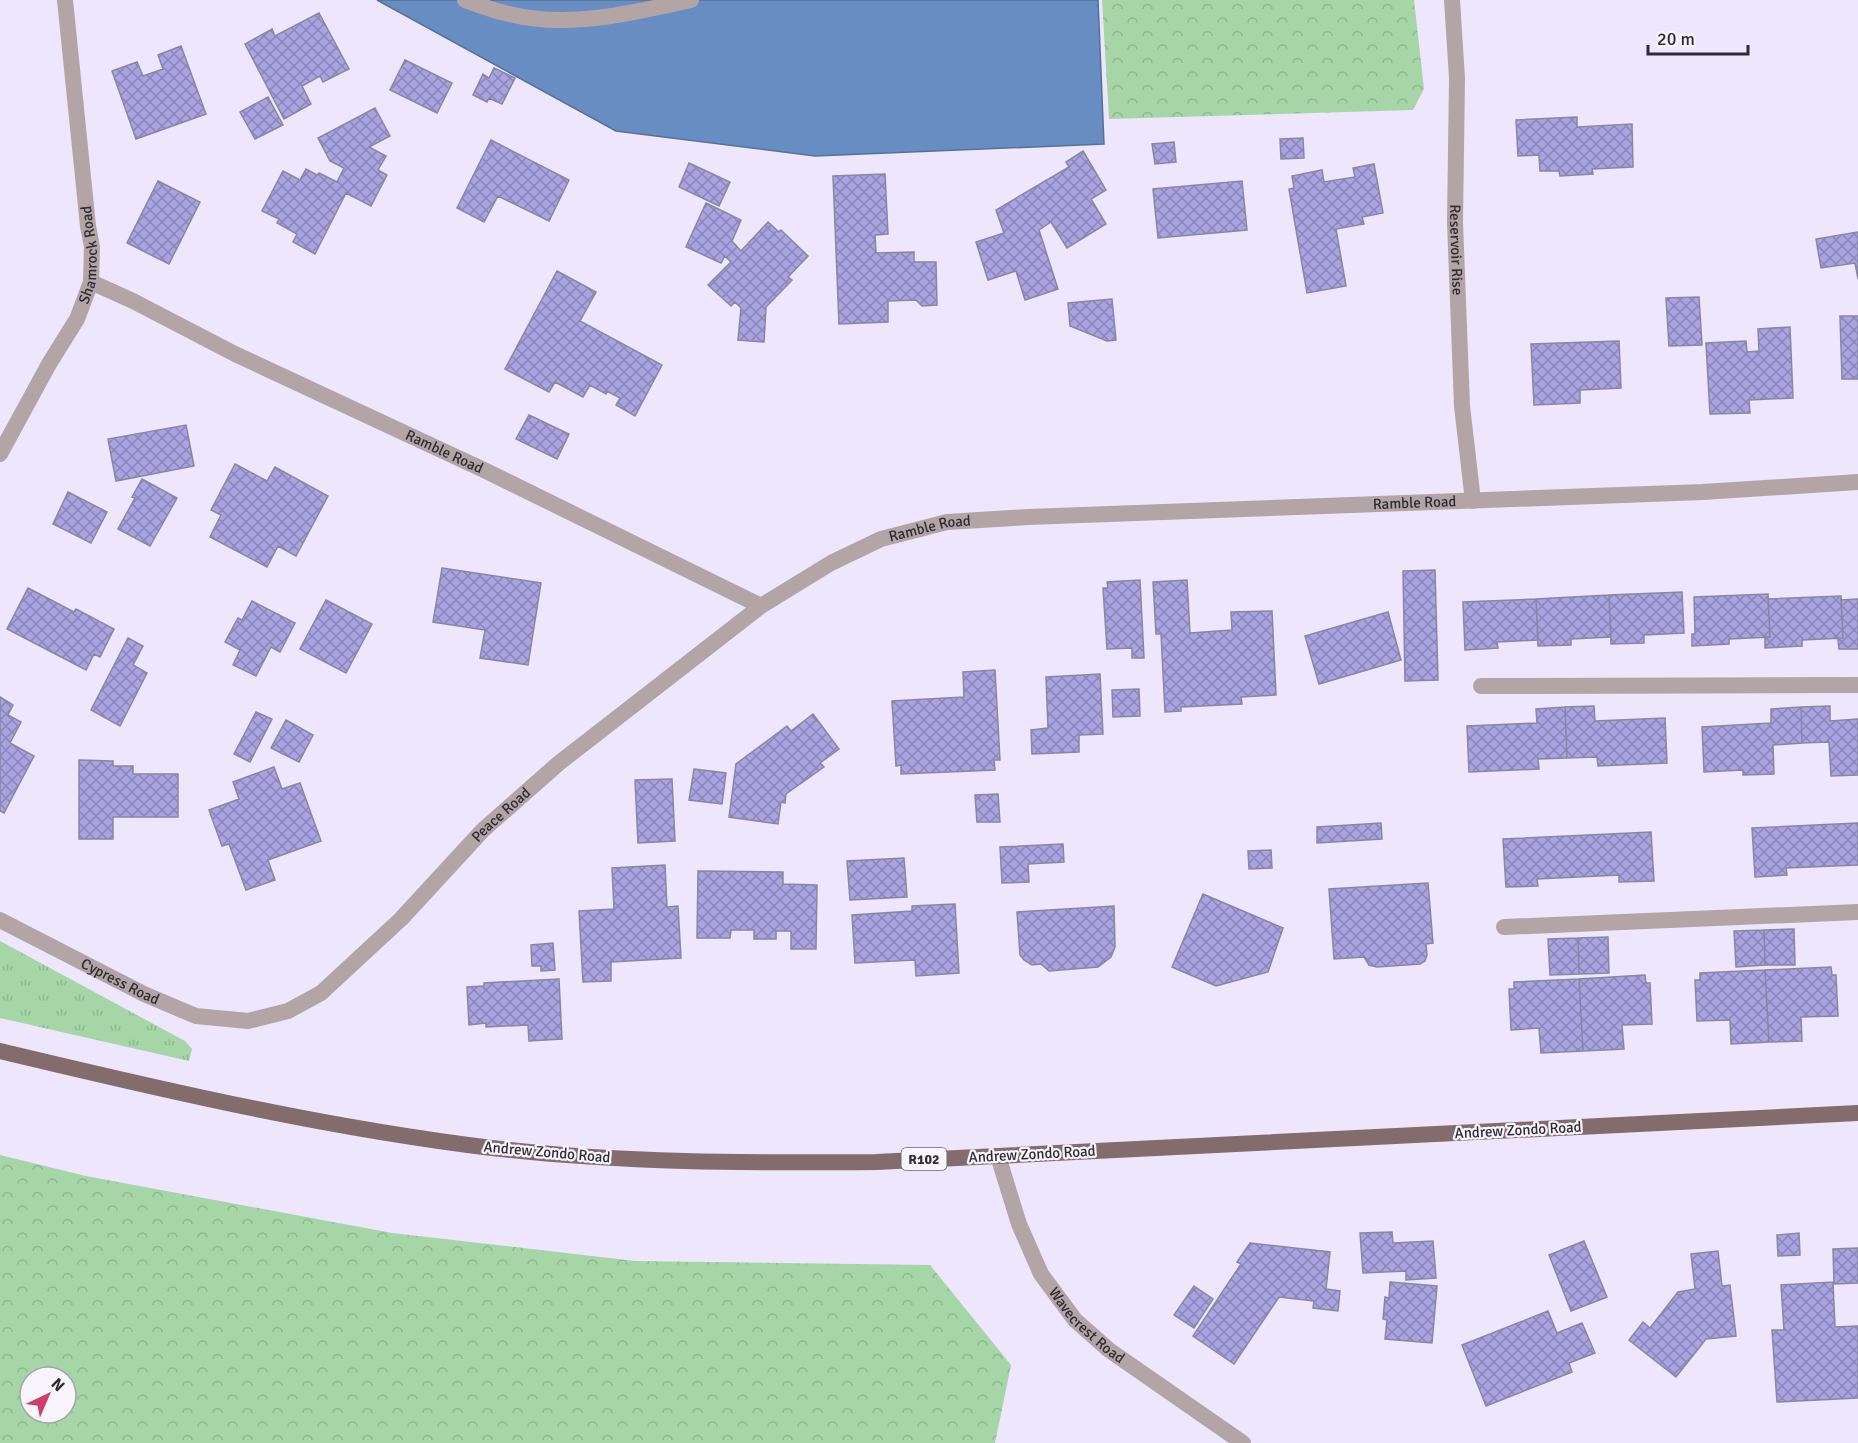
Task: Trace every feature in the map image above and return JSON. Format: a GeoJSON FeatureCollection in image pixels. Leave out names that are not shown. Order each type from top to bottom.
{"type":"FeatureCollection","features":[{"type":"Feature","properties":{"kind":"main road","name":"Andrew Zondo Road"},"geometry":{"type":"LineString","coordinates":[[0,1051],[165,1090],[350,1128],[493,1148],[614,1159],[735,1163],[876,1162],[1858,1113]]}},
{"type":"Feature","properties":{"kind":"street","name":"Shamrock Road"},"geometry":{"type":"LineString","coordinates":[[0,454],[49,364],[77,319],[91,282],[92,248],[65,0]]}},
{"type":"Feature","properties":{"kind":"street"},"geometry":{"type":"LineString","coordinates":[[465,0],[510,15],[553,20],[626,15],[691,0]]}},
{"type":"Feature","properties":{"kind":"street","name":"Reservoir Rise"},"geometry":{"type":"LineString","coordinates":[[1452,0],[1456,78],[1455,222],[1462,406],[1473,501]]}},
{"type":"Feature","properties":{"kind":"street","name":"Ramble Road"},"geometry":{"type":"LineString","coordinates":[[91,282],[235,354],[484,470],[761,606],[831,563],[881,539],[947,522],[1703,492],[1858,482]]}},
{"type":"Feature","properties":{"kind":"street","name":"Peace Road"},"geometry":{"type":"LineString","coordinates":[[248,1021],[288,1011],[321,993],[401,919],[483,830],[560,763],[761,606]]}},
{"type":"Feature","properties":{"kind":"street"},"geometry":{"type":"LineString","coordinates":[[1481,686],[1858,685]]}},
{"type":"Feature","properties":{"kind":"street"},"geometry":{"type":"LineString","coordinates":[[1504,927],[1858,912]]}},
{"type":"Feature","properties":{"kind":"street","name":"Cypress Road"},"geometry":{"type":"LineString","coordinates":[[0,920],[144,994],[196,1016],[248,1021]]}},
{"type":"Feature","properties":{"kind":"street","name":"Wavecrest Road"},"geometry":{"type":"LineString","coordinates":[[998,1156],[1019,1224],[1041,1275],[1075,1320],[1108,1350],[1243,1443]]}},
{"type":"Feature","properties":{"kind":"green space"},"geometry":{"type":"Polygon","coordinates":[[[1102,0],[1414,0],[1424,89],[1413,110],[1109,119],[1102,0]]]}},
{"type":"Feature","properties":{"kind":"green space"},"geometry":{"type":"Polygon","coordinates":[[[0,941],[185,1041],[192,1049],[189,1061],[0,1018],[0,941]]]}},
{"type":"Feature","properties":{"kind":"green space"},"geometry":{"type":"Polygon","coordinates":[[[0,1155],[86,1176],[392,1233],[635,1261],[930,1265],[1011,1365],[995,1443],[0,1443],[0,1155]]]}},
{"type":"Feature","properties":{"kind":"water"},"geometry":{"type":"Polygon","coordinates":[[[377,0],[1098,0],[1104,144],[815,156],[616,131],[377,0]]]}},
{"type":"Feature","properties":{"kind":"building"},"geometry":{"type":"Polygon","coordinates":[[[319,13],[349,69],[323,82],[320,76],[302,86],[311,104],[284,119],[245,44],[272,29],[275,36],[319,13]]]}},
{"type":"Feature","properties":{"kind":"building"},"geometry":{"type":"Polygon","coordinates":[[[181,46],[206,114],[136,139],[112,71],[137,62],[143,76],[163,69],[158,55],[181,46]]]}},
{"type":"Feature","properties":{"kind":"building"},"geometry":{"type":"Polygon","coordinates":[[[405,60],[452,83],[437,113],[390,90],[405,60]]]}},
{"type":"Feature","properties":{"kind":"building"},"geometry":{"type":"Polygon","coordinates":[[[494,68],[515,78],[502,104],[489,98],[487,102],[473,95],[483,74],[489,78],[494,68]]]}},
{"type":"Feature","properties":{"kind":"building"},"geometry":{"type":"Polygon","coordinates":[[[268,97],[283,125],[255,139],[240,112],[268,97]]]}},
{"type":"Feature","properties":{"kind":"building"},"geometry":{"type":"Polygon","coordinates":[[[375,108],[390,136],[369,147],[386,156],[378,170],[387,175],[371,206],[346,193],[315,254],[293,242],[297,234],[277,223],[279,219],[262,211],[283,171],[300,180],[306,169],[337,182],[344,168],[330,161],[318,138],[375,108]]]}},
{"type":"Feature","properties":{"kind":"building"},"geometry":{"type":"Polygon","coordinates":[[[1577,117],[1577,127],[1632,124],[1633,167],[1592,169],[1593,174],[1560,176],[1559,171],[1540,171],[1539,155],[1518,156],[1516,120],[1577,117]]]}},
{"type":"Feature","properties":{"kind":"building"},"geometry":{"type":"Polygon","coordinates":[[[1303,138],[1304,158],[1281,159],[1280,139],[1303,138]]]}},
{"type":"Feature","properties":{"kind":"building"},"geometry":{"type":"Polygon","coordinates":[[[491,140],[569,180],[549,221],[498,196],[484,222],[457,208],[491,140]]]}},
{"type":"Feature","properties":{"kind":"building"},"geometry":{"type":"Polygon","coordinates":[[[1174,142],[1176,162],[1155,164],[1152,144],[1174,142]]]}},
{"type":"Feature","properties":{"kind":"building"},"geometry":{"type":"Polygon","coordinates":[[[1083,151],[1106,190],[1091,199],[1106,224],[1067,248],[1051,222],[1039,230],[1058,289],[1025,300],[1016,271],[988,280],[976,242],[1004,233],[996,210],[1069,167],[1066,162],[1083,151]]]}},
{"type":"Feature","properties":{"kind":"building"},"geometry":{"type":"Polygon","coordinates":[[[689,163],[730,182],[719,206],[679,187],[689,163]]]}},
{"type":"Feature","properties":{"kind":"building"},"geometry":{"type":"Polygon","coordinates":[[[1374,164],[1383,213],[1362,217],[1364,224],[1336,229],[1346,286],[1307,293],[1289,189],[1294,188],[1292,176],[1322,170],[1324,182],[1355,177],[1353,168],[1374,164]]]}},
{"type":"Feature","properties":{"kind":"building"},"geometry":{"type":"Polygon","coordinates":[[[885,174],[888,234],[875,235],[876,253],[914,252],[914,262],[936,262],[937,305],[922,306],[916,300],[888,301],[888,322],[839,324],[833,176],[885,174]]]}},
{"type":"Feature","properties":{"kind":"building"},"geometry":{"type":"Polygon","coordinates":[[[158,181],[200,202],[169,264],[127,243],[158,181]]]}},
{"type":"Feature","properties":{"kind":"building"},"geometry":{"type":"Polygon","coordinates":[[[1242,181],[1247,230],[1158,238],[1153,189],[1242,181]]]}},
{"type":"Feature","properties":{"kind":"building"},"geometry":{"type":"Polygon","coordinates":[[[706,203],[741,220],[732,241],[741,251],[768,222],[779,232],[781,230],[808,256],[788,277],[792,280],[766,307],[764,342],[738,340],[741,308],[735,302],[731,306],[708,285],[731,262],[725,256],[721,263],[686,247],[706,203]]]}},
{"type":"Feature","properties":{"kind":"building"},"geometry":{"type":"Polygon","coordinates":[[[1858,232],[1858,279],[1855,263],[1821,268],[1816,239],[1858,232]]]}},
{"type":"Feature","properties":{"kind":"building"},"geometry":{"type":"Polygon","coordinates":[[[557,271],[596,292],[580,321],[662,365],[635,416],[616,405],[620,398],[607,391],[606,394],[590,385],[583,397],[555,382],[549,392],[505,369],[557,271]]]}},
{"type":"Feature","properties":{"kind":"building"},"geometry":{"type":"Polygon","coordinates":[[[1699,297],[1702,345],[1669,346],[1666,298],[1699,297]]]}},
{"type":"Feature","properties":{"kind":"building"},"geometry":{"type":"Polygon","coordinates":[[[1112,299],[1116,340],[1107,341],[1070,326],[1068,303],[1112,299]]]}},
{"type":"Feature","properties":{"kind":"building"},"geometry":{"type":"Polygon","coordinates":[[[1840,316],[1858,316],[1858,379],[1842,379],[1840,316]]]}},
{"type":"Feature","properties":{"kind":"building"},"geometry":{"type":"Polygon","coordinates":[[[1790,327],[1793,398],[1749,400],[1750,413],[1710,414],[1706,343],[1746,341],[1747,352],[1759,351],[1758,329],[1790,327]]]}},
{"type":"Feature","properties":{"kind":"building"},"geometry":{"type":"Polygon","coordinates":[[[1619,341],[1621,388],[1580,390],[1580,403],[1534,405],[1531,344],[1619,341]]]}},
{"type":"Feature","properties":{"kind":"building"},"geometry":{"type":"Polygon","coordinates":[[[529,415],[569,434],[557,459],[516,439],[529,415]]]}},
{"type":"Feature","properties":{"kind":"building"},"geometry":{"type":"Polygon","coordinates":[[[186,425],[194,466],[116,481],[108,439],[186,425]]]}},
{"type":"Feature","properties":{"kind":"building"},"geometry":{"type":"Polygon","coordinates":[[[235,464],[267,481],[275,467],[328,496],[296,556],[278,546],[267,567],[210,537],[221,515],[211,510],[235,464]]]}},
{"type":"Feature","properties":{"kind":"building"},"geometry":{"type":"Polygon","coordinates":[[[142,479],[177,498],[150,546],[118,529],[135,498],[132,497],[142,479]]]}},
{"type":"Feature","properties":{"kind":"building"},"geometry":{"type":"Polygon","coordinates":[[[68,492],[107,512],[91,543],[53,524],[68,492]]]}},
{"type":"Feature","properties":{"kind":"building"},"geometry":{"type":"Polygon","coordinates":[[[442,568],[541,583],[528,665],[480,658],[485,630],[433,622],[442,568]]]}},
{"type":"Feature","properties":{"kind":"building"},"geometry":{"type":"Polygon","coordinates":[[[1435,570],[1438,680],[1405,681],[1403,571],[1435,570]]]}},
{"type":"Feature","properties":{"kind":"building"},"geometry":{"type":"Polygon","coordinates":[[[1140,580],[1144,658],[1132,658],[1132,648],[1107,649],[1103,588],[1108,588],[1107,582],[1140,580]]]}},
{"type":"Feature","properties":{"kind":"building"},"geometry":{"type":"Polygon","coordinates":[[[1187,580],[1190,633],[1232,630],[1231,612],[1272,611],[1276,695],[1241,697],[1242,704],[1181,707],[1181,711],[1165,712],[1161,634],[1156,634],[1153,582],[1187,580]]]}},
{"type":"Feature","properties":{"kind":"building"},"geometry":{"type":"Polygon","coordinates":[[[28,588],[74,612],[76,609],[114,629],[100,657],[94,654],[86,670],[7,629],[28,588]]]}},
{"type":"Feature","properties":{"kind":"building"},"geometry":{"type":"Polygon","coordinates":[[[1682,592],[1684,633],[1644,635],[1644,643],[1611,644],[1609,595],[1682,592]]]}},
{"type":"Feature","properties":{"kind":"building"},"geometry":{"type":"Polygon","coordinates":[[[1768,594],[1770,637],[1729,639],[1729,644],[1692,646],[1692,634],[1695,634],[1694,597],[1768,594]]]}},
{"type":"Feature","properties":{"kind":"building"},"geometry":{"type":"Polygon","coordinates":[[[1609,595],[1611,637],[1571,639],[1571,645],[1538,646],[1536,599],[1609,595]]]}},
{"type":"Feature","properties":{"kind":"building"},"geometry":{"type":"Polygon","coordinates":[[[1841,596],[1843,638],[1802,640],[1802,646],[1765,648],[1765,637],[1770,637],[1768,599],[1841,596]]]}},
{"type":"Feature","properties":{"kind":"building"},"geometry":{"type":"Polygon","coordinates":[[[1536,599],[1538,640],[1497,642],[1498,648],[1465,650],[1463,602],[1536,599]]]}},
{"type":"Feature","properties":{"kind":"building"},"geometry":{"type":"Polygon","coordinates":[[[1858,599],[1858,649],[1839,649],[1838,639],[1843,638],[1841,600],[1858,599]]]}},
{"type":"Feature","properties":{"kind":"building"},"geometry":{"type":"Polygon","coordinates":[[[326,600],[372,624],[346,673],[300,649],[326,600]]]}},
{"type":"Feature","properties":{"kind":"building"},"geometry":{"type":"Polygon","coordinates":[[[252,601],[295,623],[280,652],[271,647],[256,676],[233,665],[240,650],[225,642],[238,618],[242,620],[252,601]]]}},
{"type":"Feature","properties":{"kind":"building"},"geometry":{"type":"Polygon","coordinates":[[[1388,612],[1401,660],[1319,684],[1305,636],[1388,612]]]}},
{"type":"Feature","properties":{"kind":"building"},"geometry":{"type":"Polygon","coordinates":[[[128,638],[143,646],[133,665],[147,673],[120,726],[91,710],[128,638]]]}},
{"type":"Feature","properties":{"kind":"building"},"geometry":{"type":"Polygon","coordinates":[[[995,670],[1000,760],[994,760],[995,770],[901,774],[901,765],[896,766],[892,701],[964,697],[963,672],[995,670]]]}},
{"type":"Feature","properties":{"kind":"building"},"geometry":{"type":"Polygon","coordinates":[[[1100,674],[1103,734],[1079,735],[1079,752],[1032,754],[1031,730],[1048,728],[1046,677],[1100,674]]]}},
{"type":"Feature","properties":{"kind":"building"},"geometry":{"type":"Polygon","coordinates":[[[1139,689],[1140,716],[1113,717],[1112,690],[1139,689]]]}},
{"type":"Feature","properties":{"kind":"building"},"geometry":{"type":"Polygon","coordinates":[[[0,697],[13,705],[8,715],[21,722],[10,743],[34,756],[4,813],[0,811],[0,697]]]}},
{"type":"Feature","properties":{"kind":"building"},"geometry":{"type":"Polygon","coordinates":[[[1594,706],[1595,721],[1665,718],[1667,763],[1598,766],[1597,757],[1567,758],[1565,707],[1594,706]]]}},
{"type":"Feature","properties":{"kind":"building"},"geometry":{"type":"Polygon","coordinates":[[[1830,706],[1830,721],[1858,719],[1858,775],[1831,776],[1829,742],[1802,743],[1801,707],[1830,706]]]}},
{"type":"Feature","properties":{"kind":"building"},"geometry":{"type":"Polygon","coordinates":[[[1565,707],[1567,758],[1538,759],[1539,769],[1469,772],[1467,726],[1537,723],[1536,709],[1565,707]]]}},
{"type":"Feature","properties":{"kind":"building"},"geometry":{"type":"Polygon","coordinates":[[[1801,707],[1802,743],[1773,745],[1774,774],[1743,775],[1743,770],[1704,772],[1702,727],[1771,723],[1771,709],[1801,707]]]}},
{"type":"Feature","properties":{"kind":"building"},"geometry":{"type":"Polygon","coordinates":[[[256,712],[272,719],[250,762],[234,754],[256,712]]]}},
{"type":"Feature","properties":{"kind":"building"},"geometry":{"type":"Polygon","coordinates":[[[813,714],[839,749],[820,763],[824,767],[786,794],[785,803],[781,802],[778,824],[729,817],[736,764],[787,726],[791,731],[813,714]]]}},
{"type":"Feature","properties":{"kind":"building"},"geometry":{"type":"Polygon","coordinates":[[[286,720],[313,735],[299,762],[271,748],[286,720]]]}},
{"type":"Feature","properties":{"kind":"building"},"geometry":{"type":"Polygon","coordinates":[[[79,760],[113,761],[113,766],[133,766],[133,774],[178,774],[178,817],[113,817],[113,839],[79,839],[79,760]]]}},
{"type":"Feature","properties":{"kind":"building"},"geometry":{"type":"Polygon","coordinates":[[[274,767],[282,789],[300,783],[321,841],[268,860],[275,880],[246,890],[229,844],[222,846],[209,810],[239,799],[233,782],[274,767]]]}},
{"type":"Feature","properties":{"kind":"building"},"geometry":{"type":"Polygon","coordinates":[[[694,769],[726,773],[722,804],[689,800],[694,769]]]}},
{"type":"Feature","properties":{"kind":"building"},"geometry":{"type":"Polygon","coordinates":[[[672,779],[675,841],[638,843],[635,780],[672,779]]]}},
{"type":"Feature","properties":{"kind":"building"},"geometry":{"type":"Polygon","coordinates":[[[998,794],[1000,822],[977,822],[975,795],[998,794]]]}},
{"type":"Feature","properties":{"kind":"building"},"geometry":{"type":"Polygon","coordinates":[[[1381,823],[1382,839],[1317,843],[1317,827],[1381,823]]]}},
{"type":"Feature","properties":{"kind":"building"},"geometry":{"type":"Polygon","coordinates":[[[1858,823],[1858,865],[1786,868],[1787,875],[1755,877],[1752,828],[1858,823]]]}},
{"type":"Feature","properties":{"kind":"building"},"geometry":{"type":"Polygon","coordinates":[[[1651,832],[1654,881],[1619,882],[1619,875],[1537,879],[1538,886],[1506,887],[1503,839],[1651,832]]]}},
{"type":"Feature","properties":{"kind":"building"},"geometry":{"type":"Polygon","coordinates":[[[1063,844],[1064,862],[1028,864],[1029,882],[1002,883],[1000,847],[1063,844]]]}},
{"type":"Feature","properties":{"kind":"building"},"geometry":{"type":"Polygon","coordinates":[[[1271,850],[1272,868],[1249,869],[1248,851],[1271,850]]]}},
{"type":"Feature","properties":{"kind":"building"},"geometry":{"type":"Polygon","coordinates":[[[904,858],[907,897],[850,900],[847,861],[904,858]]]}},
{"type":"Feature","properties":{"kind":"building"},"geometry":{"type":"Polygon","coordinates":[[[665,865],[667,907],[678,906],[681,958],[611,962],[611,981],[583,982],[579,911],[614,909],[612,868],[665,865]]]}},
{"type":"Feature","properties":{"kind":"building"},"geometry":{"type":"Polygon","coordinates":[[[698,871],[783,872],[783,884],[817,885],[816,949],[791,949],[791,931],[776,931],[776,939],[754,939],[754,930],[731,930],[730,938],[697,938],[698,871]]]}},
{"type":"Feature","properties":{"kind":"building"},"geometry":{"type":"Polygon","coordinates":[[[1428,883],[1433,943],[1426,944],[1425,961],[1420,964],[1377,967],[1369,965],[1364,957],[1334,959],[1329,889],[1428,883]]]}},
{"type":"Feature","properties":{"kind":"building"},"geometry":{"type":"Polygon","coordinates":[[[1203,894],[1283,928],[1268,972],[1216,986],[1172,967],[1203,894]]]}},
{"type":"Feature","properties":{"kind":"building"},"geometry":{"type":"Polygon","coordinates":[[[955,904],[959,973],[916,976],[915,960],[855,963],[852,915],[912,911],[912,906],[955,904]]]}},
{"type":"Feature","properties":{"kind":"building"},"geometry":{"type":"Polygon","coordinates":[[[1114,906],[1115,947],[1111,957],[1098,967],[1049,971],[1041,964],[1032,965],[1020,955],[1017,912],[1114,906]]]}},
{"type":"Feature","properties":{"kind":"building"},"geometry":{"type":"Polygon","coordinates":[[[1794,929],[1795,965],[1765,965],[1764,930],[1794,929]]]}},
{"type":"Feature","properties":{"kind":"building"},"geometry":{"type":"Polygon","coordinates":[[[1764,930],[1765,965],[1736,967],[1734,931],[1764,930]]]}},
{"type":"Feature","properties":{"kind":"building"},"geometry":{"type":"Polygon","coordinates":[[[1608,937],[1609,973],[1579,974],[1578,938],[1608,937]]]}},
{"type":"Feature","properties":{"kind":"building"},"geometry":{"type":"Polygon","coordinates":[[[1578,938],[1579,974],[1550,975],[1548,939],[1578,938]]]}},
{"type":"Feature","properties":{"kind":"building"},"geometry":{"type":"Polygon","coordinates":[[[553,943],[555,970],[541,971],[541,966],[532,966],[531,945],[553,943]]]}},
{"type":"Feature","properties":{"kind":"building"},"geometry":{"type":"Polygon","coordinates":[[[1831,967],[1832,975],[1836,975],[1838,1016],[1801,1017],[1802,1041],[1769,1042],[1765,970],[1831,967]]]}},
{"type":"Feature","properties":{"kind":"building"},"geometry":{"type":"Polygon","coordinates":[[[1765,970],[1769,1042],[1731,1044],[1730,1020],[1697,1021],[1695,980],[1700,980],[1700,973],[1765,970]]]}},
{"type":"Feature","properties":{"kind":"building"},"geometry":{"type":"Polygon","coordinates":[[[1645,975],[1646,983],[1650,983],[1652,1024],[1622,1025],[1624,1049],[1583,1051],[1579,979],[1645,975]]]}},
{"type":"Feature","properties":{"kind":"building"},"geometry":{"type":"Polygon","coordinates":[[[559,979],[562,1039],[529,1041],[528,1025],[486,1027],[486,1023],[469,1025],[467,987],[484,986],[484,983],[559,979]]]}},
{"type":"Feature","properties":{"kind":"building"},"geometry":{"type":"Polygon","coordinates":[[[1579,979],[1583,1051],[1541,1053],[1539,1028],[1511,1030],[1509,989],[1514,989],[1514,982],[1579,979]]]}},
{"type":"Feature","properties":{"kind":"building"},"geometry":{"type":"Polygon","coordinates":[[[1392,1232],[1393,1243],[1433,1241],[1436,1278],[1406,1280],[1406,1271],[1363,1273],[1360,1233],[1392,1232]]]}},
{"type":"Feature","properties":{"kind":"building"},"geometry":{"type":"Polygon","coordinates":[[[1799,1233],[1800,1255],[1778,1256],[1777,1235],[1799,1233]]]}},
{"type":"Feature","properties":{"kind":"building"},"geometry":{"type":"Polygon","coordinates":[[[1584,1241],[1607,1297],[1571,1311],[1549,1255],[1584,1241]]]}},
{"type":"Feature","properties":{"kind":"building"},"geometry":{"type":"Polygon","coordinates":[[[1250,1243],[1330,1252],[1326,1289],[1340,1291],[1338,1311],[1313,1308],[1314,1301],[1279,1297],[1234,1364],[1193,1336],[1241,1264],[1237,1262],[1250,1243]]]}},
{"type":"Feature","properties":{"kind":"building"},"geometry":{"type":"Polygon","coordinates":[[[1858,1248],[1858,1283],[1834,1284],[1833,1249],[1858,1248]]]}},
{"type":"Feature","properties":{"kind":"building"},"geometry":{"type":"Polygon","coordinates":[[[1718,1251],[1722,1286],[1730,1285],[1736,1336],[1706,1339],[1676,1377],[1629,1340],[1643,1322],[1650,1328],[1678,1292],[1695,1289],[1691,1254],[1718,1251]]]}},
{"type":"Feature","properties":{"kind":"building"},"geometry":{"type":"Polygon","coordinates":[[[1390,1282],[1437,1286],[1432,1343],[1385,1339],[1387,1320],[1383,1319],[1385,1297],[1389,1298],[1390,1282]]]}},
{"type":"Feature","properties":{"kind":"building"},"geometry":{"type":"Polygon","coordinates":[[[1833,1282],[1835,1327],[1858,1326],[1858,1398],[1777,1402],[1772,1330],[1784,1330],[1781,1285],[1833,1282]]]}},
{"type":"Feature","properties":{"kind":"building"},"geometry":{"type":"Polygon","coordinates":[[[1194,1286],[1213,1299],[1194,1328],[1174,1315],[1194,1286]]]}},
{"type":"Feature","properties":{"kind":"building"},"geometry":{"type":"Polygon","coordinates":[[[1548,1311],[1557,1333],[1582,1323],[1595,1353],[1569,1363],[1572,1372],[1486,1406],[1462,1345],[1548,1311]]]}}]}
